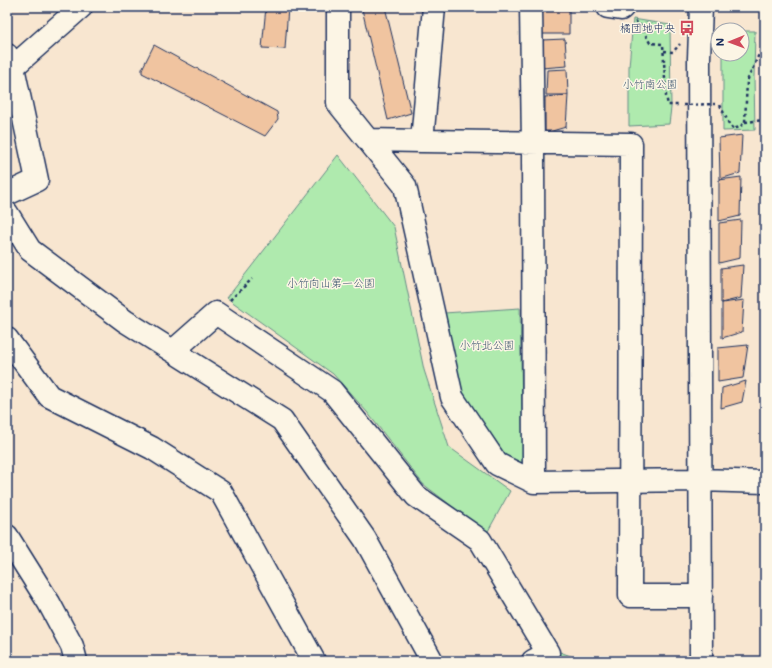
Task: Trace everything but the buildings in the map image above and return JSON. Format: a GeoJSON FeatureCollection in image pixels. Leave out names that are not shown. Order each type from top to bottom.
{"type":"FeatureCollection","features":[{"type":"Feature","properties":{"kind":"street"},"geometry":{"type":"LineString","coordinates":[[7,194],[37,180],[10,61],[81,7]]}},
{"type":"Feature","properties":{"kind":"street"},"geometry":{"type":"LineString","coordinates":[[338,7],[338,103],[405,186],[452,397],[497,464],[534,482],[700,480],[765,482]]}},
{"type":"Feature","properties":{"kind":"street"},"geometry":{"type":"LineString","coordinates":[[422,142],[434,7]]}},
{"type":"Feature","properties":{"kind":"street"},"geometry":{"type":"LineString","coordinates":[[531,7],[534,482]]}},
{"type":"Feature","properties":{"kind":"street"},"geometry":{"type":"LineString","coordinates":[[701,661],[700,58],[702,7]]}},
{"type":"Feature","properties":{"kind":"street"},"geometry":{"type":"LineString","coordinates":[[368,140],[533,144],[630,144],[630,596],[700,596]]}},
{"type":"Feature","properties":{"kind":"street"},"geometry":{"type":"LineString","coordinates":[[7,213],[30,250],[125,321],[282,420],[366,539],[432,661]]}},
{"type":"Feature","properties":{"kind":"street"},"geometry":{"type":"LineString","coordinates":[[173,351],[216,313],[332,391],[416,496],[480,540],[548,653],[533,661]]}},
{"type":"Feature","properties":{"kind":"street"},"geometry":{"type":"LineString","coordinates":[[7,338],[49,396],[152,448],[221,492],[314,661]]}},
{"type":"Feature","properties":{"kind":"street"},"geometry":{"type":"LineString","coordinates":[[7,536],[49,603],[72,646],[76,661]]}},
{"type":"Feature","properties":{"kind":"path"},"geometry":{"type":"LineString","coordinates":[[617,8],[640,25],[650,42],[663,44],[666,96],[668,105],[715,104],[720,106],[729,124],[733,128],[740,127],[745,122],[765,120]]}},
{"type":"Feature","properties":{"kind":"path"},"geometry":{"type":"LineString","coordinates":[[745,122],[746,81],[765,42]]}},
{"type":"Feature","properties":{"kind":"path"},"geometry":{"type":"LineString","coordinates":[[216,313],[252,279]]}},
{"type":"Feature","properties":{"kind":"green space","name":"小竹南公園"},"geometry":{"type":"Polygon","coordinates":[[[633,19],[670,25],[671,108],[669,124],[629,126],[629,67],[633,19]]]}},
{"type":"Feature","properties":{"kind":"green space"},"geometry":{"type":"Polygon","coordinates":[[[750,31],[755,31],[755,130],[723,131],[723,62],[750,62],[750,31]]]}},
{"type":"Feature","properties":{"kind":"green space","name":"小竹向山第一公園"},"geometry":{"type":"Polygon","coordinates":[[[338,155],[394,227],[424,370],[449,447],[510,491],[487,533],[423,484],[367,412],[333,374],[227,298],[338,155]]]}},
{"type":"Feature","properties":{"kind":"green space","name":"小竹北公園"},"geometry":{"type":"Polygon","coordinates":[[[520,308],[523,465],[506,456],[463,393],[444,313],[520,308]]]}},
{"type":"Feature","properties":{"kind":"green space"},"geometry":{"type":"Polygon","coordinates":[[[560,652],[584,661],[544,661],[560,652]]]}},
{"type":"Feature","properties":{"kind":"place","name":"橘団地中央"},"geometry":{"type":"Point","coordinates":[687,28]}}]}
